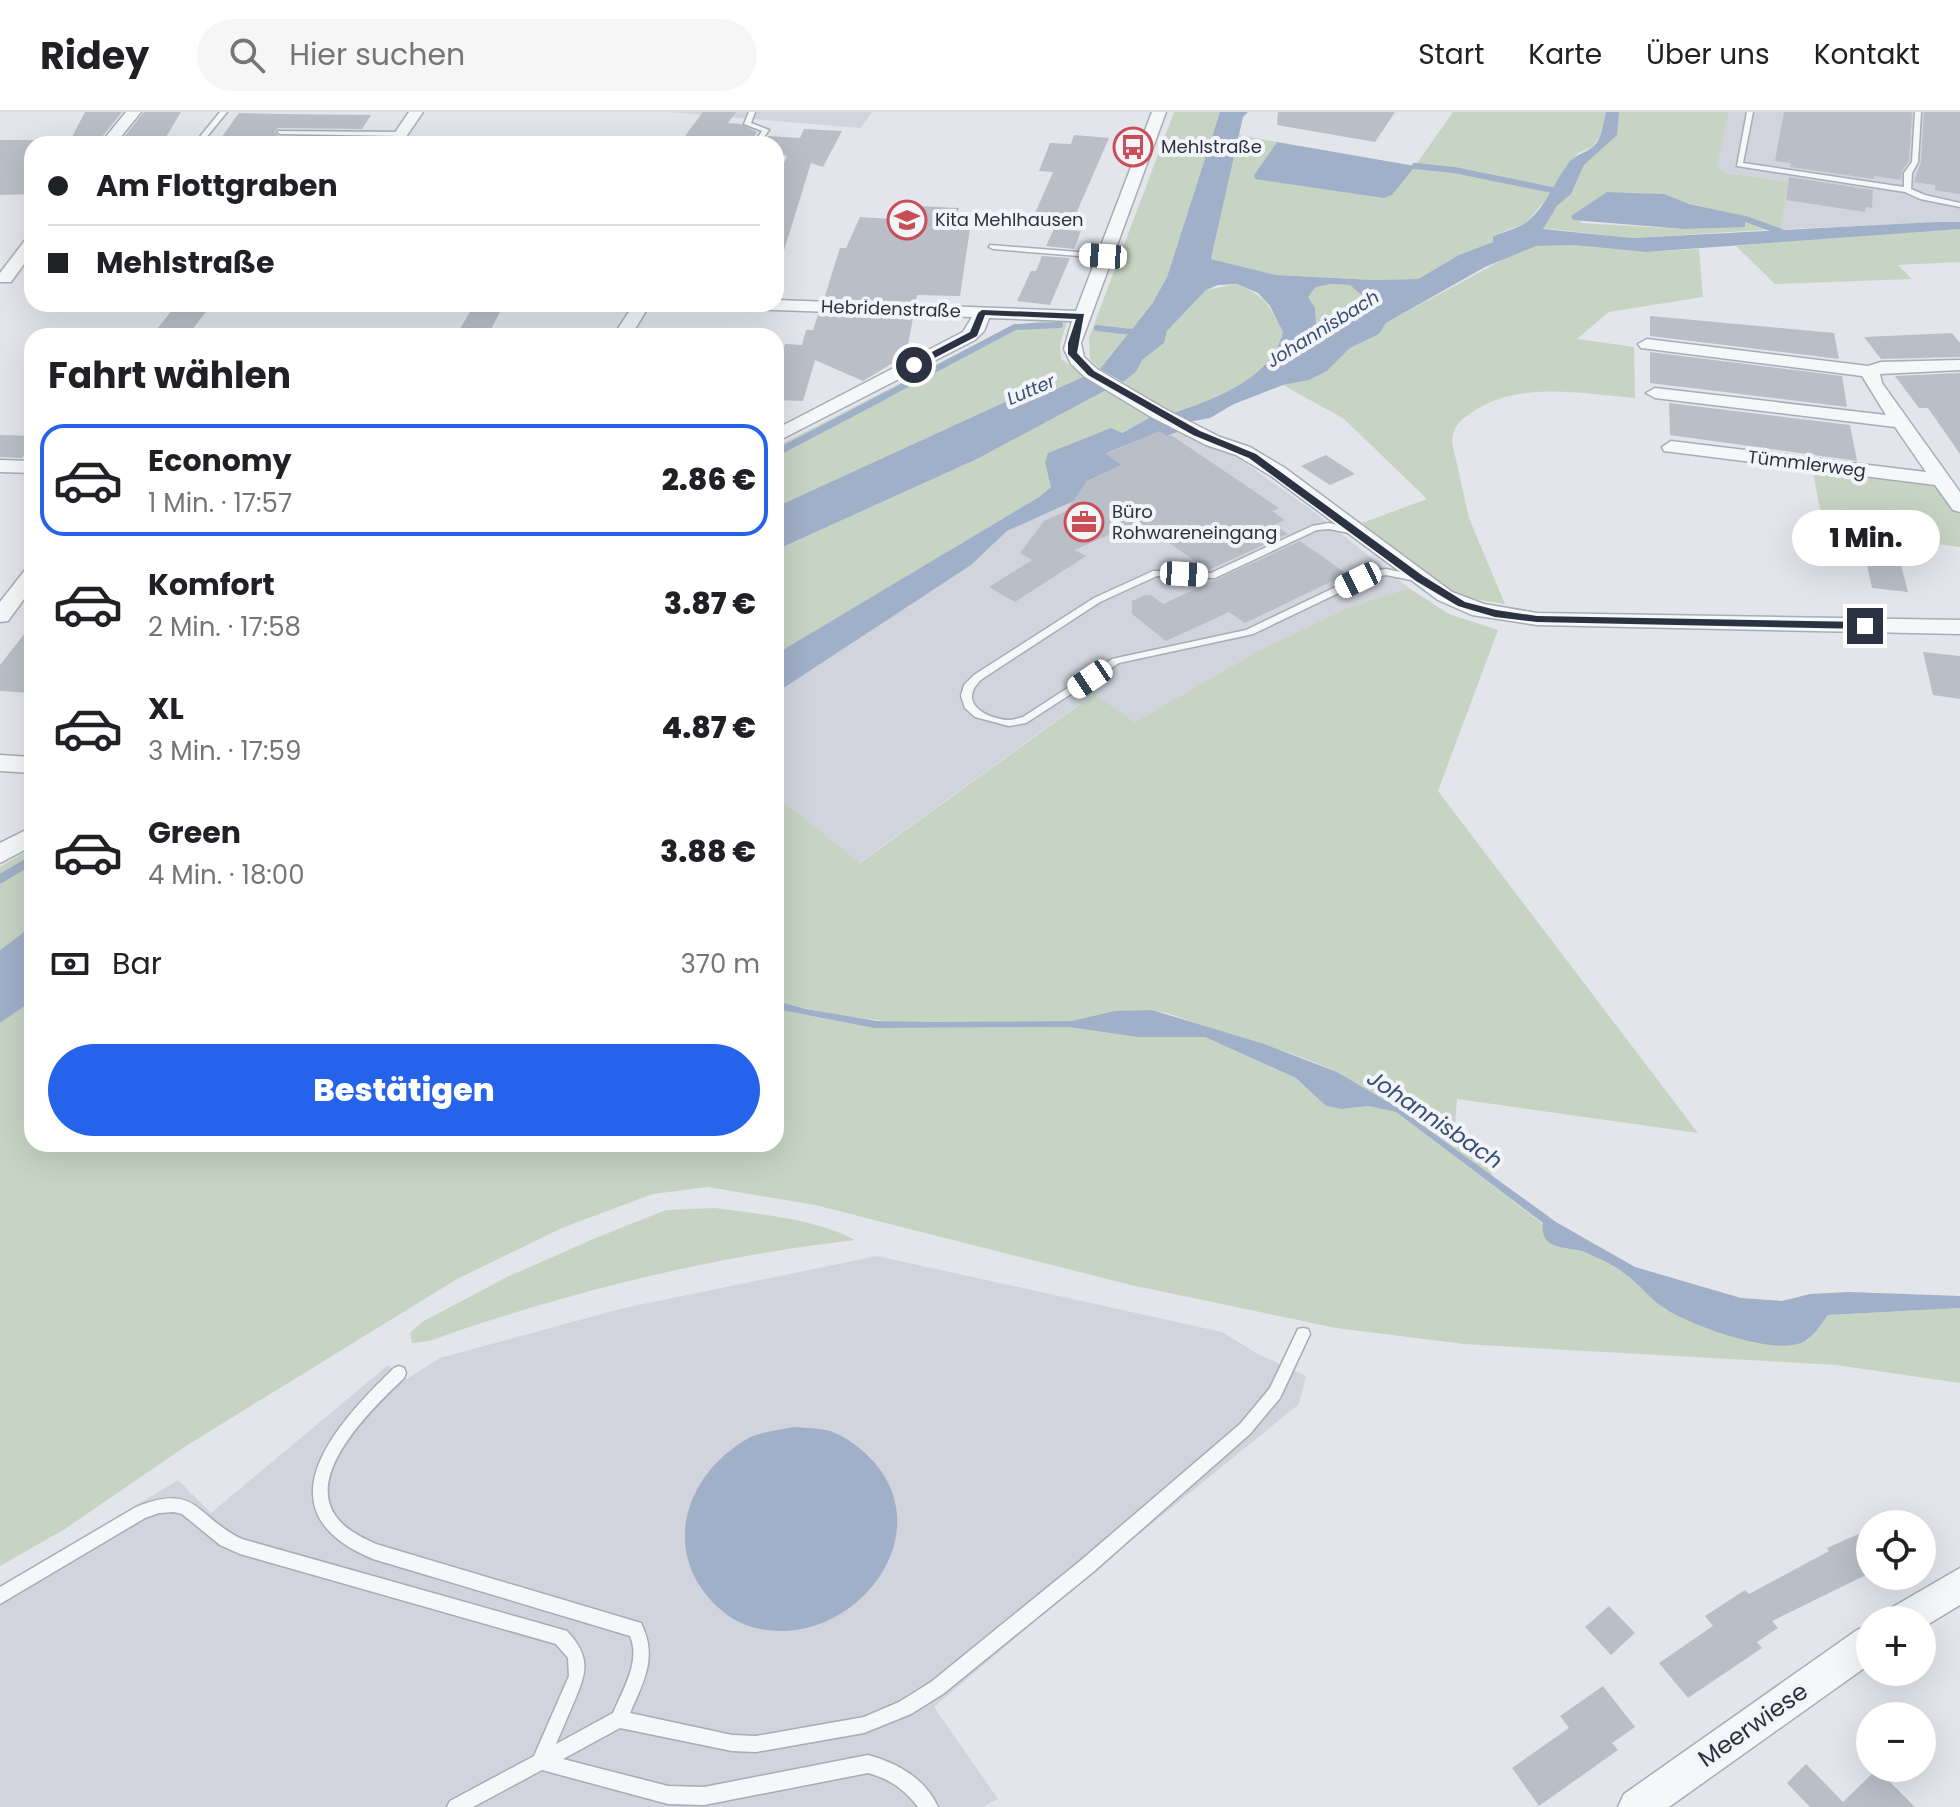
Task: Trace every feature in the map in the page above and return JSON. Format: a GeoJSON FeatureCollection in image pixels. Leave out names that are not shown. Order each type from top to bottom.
{"type":"FeatureCollection","features":[{"type":"Feature","properties":{"kind":"street"},"geometry":{"type":"LineString","coordinates":[[114,136],[134,112]]}},
{"type":"Feature","properties":{"kind":"street"},"geometry":{"type":"LineString","coordinates":[[399,136],[416,112]]}},
{"type":"Feature","properties":{"kind":"street"},"geometry":{"type":"LineString","coordinates":[[1159,112],[1072,343],[1073,354],[1091,373],[1196,433],[1253,456],[1420,579],[1445,596],[1479,610],[1537,619],[1960,627]]}},
{"type":"Feature","properties":{"kind":"street"},"geometry":{"type":"LineString","coordinates":[[2,278],[24,252]]}},
{"type":"Feature","properties":{"kind":"street"},"geometry":{"type":"LineString","coordinates":[[2,278],[24,279]]}},
{"type":"Feature","properties":{"kind":"street","name":"Hebridenstraße"},"geometry":{"type":"LineString","coordinates":[[784,305],[1081,316]]}},
{"type":"Feature","properties":{"kind":"street"},"geometry":{"type":"LineString","coordinates":[[784,432],[969,336],[975,331],[982,313]]}},
{"type":"Feature","properties":{"kind":"street"},"geometry":{"type":"LineString","coordinates":[[1647,344],[1870,372],[1881,367],[1960,365]]}},
{"type":"Feature","properties":{"kind":"street"},"geometry":{"type":"LineString","coordinates":[[1870,372],[1873,383],[1959,502]]}},
{"type":"Feature","properties":{"kind":"street"},"geometry":{"type":"LineString","coordinates":[[1655,393],[1902,422]]}},
{"type":"Feature","properties":{"kind":"street","name":"Tümmlerweg"},"geometry":{"type":"LineString","coordinates":[[1671,447],[1942,480]]}},
{"type":"Feature","properties":{"kind":"street"},"geometry":{"type":"LineString","coordinates":[[0,466],[24,467]]}},
{"type":"Feature","properties":{"kind":"street"},"geometry":{"type":"LineString","coordinates":[[3,609],[24,584]]}},
{"type":"Feature","properties":{"kind":"street"},"geometry":{"type":"LineString","coordinates":[[0,763],[24,764]]}},
{"type":"Feature","properties":{"kind":"street"},"geometry":{"type":"LineString","coordinates":[[0,854],[24,840]]}},
{"type":"Feature","properties":{"kind":"street"},"geometry":{"type":"LineString","coordinates":[[1926,1606],[1960,1585]]}},
{"type":"Feature","properties":{"kind":"street","name":"Meerwiese"},"geometry":{"type":"LineString","coordinates":[[1637,1807],[1856,1653]]}},
{"type":"Feature","properties":{"kind":"lane"},"geometry":{"type":"LineString","coordinates":[[204,136],[224,112]]}},
{"type":"Feature","properties":{"kind":"lane"},"geometry":{"type":"LineString","coordinates":[[752,112],[747,124],[766,130],[762,136]]}},
{"type":"Feature","properties":{"kind":"lane"},"geometry":{"type":"LineString","coordinates":[[1750,112],[1739,165],[1907,190],[1960,205]]}},
{"type":"Feature","properties":{"kind":"lane"},"geometry":{"type":"LineString","coordinates":[[1907,190],[1908,173],[1915,162],[1918,112]]}},
{"type":"Feature","properties":{"kind":"lane"},"geometry":{"type":"LineString","coordinates":[[280,132],[347,136]]}},
{"type":"Feature","properties":{"kind":"lane"},"geometry":{"type":"LineString","coordinates":[[993,247],[1103,256]]}},
{"type":"Feature","properties":{"kind":"lane"},"geometry":{"type":"LineString","coordinates":[[1357,532],[1344,527],[1315,528],[1212,576],[1156,573],[1097,600],[978,677],[969,685],[966,696],[969,706],[993,720],[1026,720],[1116,661],[1249,632],[1370,574],[1386,572],[1420,579]]}},
{"type":"Feature","properties":{"kind":"lane"},"geometry":{"type":"LineString","coordinates":[[456,1807],[619,1719],[732,1743],[756,1744],[864,1725],[905,1708],[937,1688],[1086,1567],[1234,1439],[1275,1393],[1303,1334]]}},
{"type":"Feature","properties":{"kind":"lane"},"geometry":{"type":"LineString","coordinates":[[399,1373],[342,1434],[326,1466],[319,1495],[325,1515],[346,1537],[373,1551],[620,1622],[635,1629],[642,1639],[644,1652],[619,1719]]}},
{"type":"Feature","properties":{"kind":"lane"},"geometry":{"type":"LineString","coordinates":[[0,1596],[141,1512],[160,1503],[178,1504],[193,1510],[225,1541],[561,1637],[574,1650],[579,1664],[577,1676],[540,1761]]}},
{"type":"Feature","properties":{"kind":"lane"},"geometry":{"type":"LineString","coordinates":[[540,1761],[668,1795],[704,1796],[868,1764],[906,1778],[929,1807]]}},
{"type":"Feature","properties":{"kind":"shaded area"},"geometry":{"type":"Polygon","coordinates":[[[670,112],[872,112],[861,128],[670,112]]]}},
{"type":"Feature","properties":{"kind":"shaded area"},"geometry":{"type":"Polygon","coordinates":[[[1729,112],[1960,112],[1960,222],[1781,229],[1787,182],[1727,173],[1717,166],[1729,112]]]}},
{"type":"Feature","properties":{"kind":"shaded area"},"geometry":{"type":"Polygon","coordinates":[[[1180,431],[1238,458],[1309,508],[1409,588],[1347,608],[1256,652],[1135,722],[1093,694],[859,863],[784,802],[784,688],[971,565],[1007,531],[1081,489],[1087,481],[1122,465],[1106,454],[1144,438],[1180,431]]]}},
{"type":"Feature","properties":{"kind":"shaded area"},"geometry":{"type":"Polygon","coordinates":[[[877,1256],[1222,1332],[1258,1354],[1306,1376],[1299,1404],[1100,1566],[934,1707],[998,1799],[983,1807],[0,1807],[0,1588],[178,1480],[211,1513],[388,1365],[407,1379],[440,1358],[624,1308],[877,1256]]]}},
{"type":"Feature","properties":{"kind":"green space"},"geometry":{"type":"Polygon","coordinates":[[[1174,112],[1220,112],[1167,277],[1152,304],[1100,369],[1090,359],[1089,338],[1174,112]]]}},
{"type":"Feature","properties":{"kind":"green space"},"geometry":{"type":"Polygon","coordinates":[[[1453,112],[1606,112],[1601,133],[1593,147],[1578,153],[1567,165],[1553,191],[1526,223],[1502,232],[1493,242],[1459,255],[1418,279],[1276,275],[1211,259],[1239,135],[1277,142],[1254,175],[1415,166],[1453,112]]]}},
{"type":"Feature","properties":{"kind":"green space"},"geometry":{"type":"Polygon","coordinates":[[[1619,112],[1729,112],[1717,166],[1727,173],[1788,182],[1781,229],[1631,238],[1542,228],[1557,206],[1571,194],[1584,165],[1616,135],[1619,112]],[[1607,192],[1589,205],[1580,223],[1684,229],[1723,227],[1719,211],[1645,193],[1607,192]]]}},
{"type":"Feature","properties":{"kind":"green space"},"geometry":{"type":"Polygon","coordinates":[[[1960,229],[1960,262],[1898,265],[1912,279],[1775,284],[1736,246],[1866,234],[1960,229]]]}},
{"type":"Feature","properties":{"kind":"green space"},"geometry":{"type":"Polygon","coordinates":[[[1573,245],[1646,252],[1699,249],[1703,297],[1609,312],[1577,339],[1634,347],[1635,398],[1572,392],[1509,396],[1471,413],[1457,425],[1452,442],[1469,518],[1505,604],[1467,598],[1442,585],[1362,523],[1427,499],[1344,419],[1283,385],[1309,380],[1327,371],[1350,348],[1379,334],[1386,323],[1517,252],[1536,246],[1573,245]]]}},
{"type":"Feature","properties":{"kind":"green space"},"geometry":{"type":"Polygon","coordinates":[[[1237,284],[1266,302],[1283,332],[1266,364],[1220,395],[1168,415],[1123,382],[1136,372],[1142,360],[1164,343],[1167,331],[1206,290],[1237,284]]]}},
{"type":"Feature","properties":{"kind":"green space"},"geometry":{"type":"Polygon","coordinates":[[[1350,285],[1365,297],[1350,306],[1339,324],[1325,326],[1316,323],[1315,308],[1308,297],[1316,287],[1350,285]]]}},
{"type":"Feature","properties":{"kind":"green space"},"geometry":{"type":"Polygon","coordinates":[[[1040,321],[1067,322],[1060,344],[1061,359],[1085,376],[1054,390],[1018,396],[784,503],[784,443],[1009,327],[1040,321]]]}},
{"type":"Feature","properties":{"kind":"green space"},"geometry":{"type":"Polygon","coordinates":[[[1108,389],[1154,415],[1121,433],[1045,463],[1051,487],[1039,497],[784,649],[784,546],[977,459],[1108,389]]]}},
{"type":"Feature","properties":{"kind":"green space"},"geometry":{"type":"Polygon","coordinates":[[[1812,468],[1941,484],[1960,514],[1960,547],[1913,541],[1909,524],[1821,513],[1812,468]]]}},
{"type":"Feature","properties":{"kind":"green space"},"geometry":{"type":"Polygon","coordinates":[[[1409,588],[1449,614],[1498,630],[1438,791],[1698,1133],[1457,1099],[1455,1125],[1476,1139],[1494,1178],[1418,1122],[1338,1073],[1292,1054],[1164,1013],[1138,1010],[1036,1024],[922,1024],[846,1016],[784,1003],[784,802],[860,863],[1094,694],[1135,722],[1256,652],[1347,608],[1409,588]]]}},
{"type":"Feature","properties":{"kind":"green space"},"geometry":{"type":"Polygon","coordinates":[[[24,853],[24,932],[0,950],[0,867],[24,853]]]}},
{"type":"Feature","properties":{"kind":"green space"},"geometry":{"type":"Polygon","coordinates":[[[24,1006],[24,1152],[784,1152],[784,1011],[874,1028],[1069,1027],[1137,1037],[1205,1037],[1296,1078],[1326,1106],[1343,1109],[1368,1106],[1396,1112],[1543,1224],[1624,1273],[1666,1310],[1807,1341],[1828,1315],[1960,1308],[1960,1383],[1836,1365],[1464,1344],[1336,1328],[1131,1285],[815,1205],[708,1187],[653,1194],[562,1228],[457,1279],[186,1446],[65,1529],[0,1566],[0,1023],[24,1006]]]}},
{"type":"Feature","properties":{"kind":"green space"},"geometry":{"type":"Polygon","coordinates":[[[715,1208],[805,1222],[855,1240],[747,1256],[639,1278],[533,1307],[429,1341],[412,1343],[410,1333],[422,1322],[507,1277],[666,1210],[715,1208]]]}},
{"type":"Feature","properties":{"kind":"water","name":"Johannisbach"},"geometry":{"type":"Polygon","coordinates":[[[1220,112],[1248,112],[1243,117],[1211,259],[1276,275],[1418,279],[1459,255],[1493,242],[1493,237],[1528,221],[1545,201],[1570,161],[1596,144],[1606,112],[1619,112],[1617,135],[1584,165],[1571,194],[1557,206],[1543,229],[1632,238],[1960,222],[1960,229],[1646,252],[1573,245],[1536,246],[1485,267],[1386,323],[1379,334],[1350,348],[1327,371],[1309,380],[1283,385],[1234,404],[1210,418],[1183,423],[1168,415],[1220,395],[1252,376],[1266,364],[1283,332],[1270,306],[1258,293],[1237,284],[1218,285],[1206,290],[1167,331],[1164,343],[1142,360],[1136,372],[1123,382],[1100,369],[1152,304],[1167,277],[1220,112]],[[1350,285],[1316,287],[1308,297],[1315,308],[1316,323],[1325,326],[1339,324],[1350,306],[1364,297],[1350,285]]]}},
{"type":"Feature","properties":{"kind":"water"},"geometry":{"type":"Polygon","coordinates":[[[1277,142],[1415,166],[1392,195],[1384,198],[1255,179],[1254,175],[1277,142]]]}},
{"type":"Feature","properties":{"kind":"water"},"geometry":{"type":"Polygon","coordinates":[[[1607,192],[1664,194],[1689,204],[1745,216],[1745,227],[1684,229],[1573,220],[1571,216],[1607,192]]]}},
{"type":"Feature","properties":{"kind":"water"},"geometry":{"type":"Polygon","coordinates":[[[1085,376],[1108,389],[977,459],[784,546],[784,503],[1018,396],[1054,390],[1085,376]]]}},
{"type":"Feature","properties":{"kind":"water"},"geometry":{"type":"Polygon","coordinates":[[[1154,415],[1182,430],[1151,442],[1144,438],[1107,453],[1122,465],[1087,481],[1082,489],[1089,494],[1007,531],[971,565],[784,688],[784,649],[1039,497],[1051,487],[1045,463],[1048,453],[1111,428],[1122,433],[1154,415]]]}},
{"type":"Feature","properties":{"kind":"water"},"geometry":{"type":"Polygon","coordinates":[[[24,932],[24,1006],[0,1023],[0,950],[24,932]]]}},
{"type":"Feature","properties":{"kind":"water"},"geometry":{"type":"Polygon","coordinates":[[[784,1003],[877,1021],[930,1022],[1072,1021],[1115,1011],[1152,1010],[1264,1044],[1337,1072],[1400,1109],[1556,1222],[1635,1267],[1741,1298],[1782,1301],[1810,1294],[1849,1292],[1960,1296],[1960,1308],[1828,1315],[1811,1337],[1796,1344],[1779,1346],[1738,1338],[1667,1310],[1607,1262],[1581,1251],[1551,1244],[1543,1233],[1543,1223],[1396,1112],[1368,1106],[1342,1109],[1326,1106],[1296,1078],[1205,1037],[1137,1037],[1069,1027],[874,1028],[784,1011],[784,1003]]]}},
{"type":"Feature","properties":{"kind":"water"},"geometry":{"type":"Polygon","coordinates":[[[794,1427],[830,1431],[854,1444],[874,1462],[891,1489],[897,1517],[894,1544],[883,1570],[866,1594],[843,1612],[816,1625],[787,1631],[751,1627],[720,1609],[701,1588],[690,1565],[685,1542],[687,1518],[694,1496],[707,1474],[725,1455],[747,1439],[794,1427]]]}},
{"type":"Feature","properties":{"kind":"building"},"geometry":{"type":"Polygon","coordinates":[[[85,112],[122,112],[103,136],[73,136],[85,112]]]}},
{"type":"Feature","properties":{"kind":"building"},"geometry":{"type":"Polygon","coordinates":[[[144,112],[181,112],[167,136],[125,136],[144,112]]]}},
{"type":"Feature","properties":{"kind":"building"},"geometry":{"type":"Polygon","coordinates":[[[703,112],[736,112],[728,123],[741,124],[757,132],[755,136],[685,136],[703,112]]]}},
{"type":"Feature","properties":{"kind":"building"},"geometry":{"type":"Polygon","coordinates":[[[1278,112],[1395,112],[1375,142],[1277,125],[1278,112]]]}},
{"type":"Feature","properties":{"kind":"building"},"geometry":{"type":"Polygon","coordinates":[[[1784,112],[1912,112],[1909,161],[1902,171],[1901,180],[1790,167],[1791,163],[1775,161],[1784,112]]]}},
{"type":"Feature","properties":{"kind":"building"},"geometry":{"type":"Polygon","coordinates":[[[1924,112],[1960,112],[1960,194],[1935,190],[1935,185],[1914,182],[1921,162],[1924,112]]]}},
{"type":"Feature","properties":{"kind":"building"},"geometry":{"type":"Polygon","coordinates":[[[239,113],[371,115],[362,129],[278,128],[274,132],[279,136],[222,136],[239,113]]]}},
{"type":"Feature","properties":{"kind":"building"},"geometry":{"type":"Polygon","coordinates":[[[804,129],[842,131],[823,167],[811,163],[784,251],[784,163],[787,156],[784,155],[784,137],[800,138],[804,129]]]}},
{"type":"Feature","properties":{"kind":"building"},"geometry":{"type":"Polygon","coordinates":[[[1074,135],[1109,138],[1072,223],[1033,218],[1053,172],[1039,171],[1050,143],[1071,144],[1074,135]]]}},
{"type":"Feature","properties":{"kind":"building"},"geometry":{"type":"Polygon","coordinates":[[[0,140],[24,140],[24,194],[0,195],[0,140]]]}},
{"type":"Feature","properties":{"kind":"building"},"geometry":{"type":"Polygon","coordinates":[[[1789,177],[1873,190],[1872,208],[1866,207],[1865,212],[1786,200],[1789,177]]]}},
{"type":"Feature","properties":{"kind":"building"},"geometry":{"type":"Polygon","coordinates":[[[897,205],[959,208],[955,221],[971,222],[960,296],[917,295],[916,302],[824,299],[840,248],[846,248],[860,217],[891,219],[897,205]]]}},
{"type":"Feature","properties":{"kind":"building"},"geometry":{"type":"Polygon","coordinates":[[[1054,229],[1081,231],[1074,249],[1046,246],[1054,229]]]}},
{"type":"Feature","properties":{"kind":"building"},"geometry":{"type":"Polygon","coordinates":[[[1042,256],[1070,258],[1050,305],[1017,301],[1031,271],[1036,271],[1042,256]]]}},
{"type":"Feature","properties":{"kind":"building"},"geometry":{"type":"Polygon","coordinates":[[[171,312],[206,312],[194,328],[158,328],[171,312]]]}},
{"type":"Feature","properties":{"kind":"building"},"geometry":{"type":"Polygon","coordinates":[[[470,312],[500,312],[492,328],[460,328],[470,312]]]}},
{"type":"Feature","properties":{"kind":"building"},"geometry":{"type":"Polygon","coordinates":[[[818,315],[913,318],[906,355],[863,381],[815,360],[803,401],[784,400],[785,344],[802,345],[806,330],[813,330],[818,315]]]}},
{"type":"Feature","properties":{"kind":"building"},"geometry":{"type":"Polygon","coordinates":[[[1650,316],[1834,333],[1839,359],[1650,336],[1650,316]]]}},
{"type":"Feature","properties":{"kind":"building"},"geometry":{"type":"Polygon","coordinates":[[[1952,333],[1960,343],[1960,357],[1881,359],[1864,337],[1952,333]]]}},
{"type":"Feature","properties":{"kind":"building"},"geometry":{"type":"Polygon","coordinates":[[[1650,352],[1842,376],[1847,407],[1650,383],[1650,352]]]}},
{"type":"Feature","properties":{"kind":"building"},"geometry":{"type":"Polygon","coordinates":[[[1960,373],[1960,454],[1928,408],[1919,408],[1895,376],[1960,373]]]}},
{"type":"Feature","properties":{"kind":"building"},"geometry":{"type":"Polygon","coordinates":[[[1669,403],[1850,425],[1857,461],[1670,435],[1669,403]]]}},
{"type":"Feature","properties":{"kind":"building"},"geometry":{"type":"Polygon","coordinates":[[[1159,431],[1171,435],[1279,508],[1272,511],[1285,520],[1275,525],[1288,534],[1208,570],[1139,522],[1074,550],[1086,556],[1015,602],[989,587],[1032,560],[1020,553],[1044,521],[1066,511],[1087,481],[1122,465],[1106,454],[1159,431]]]}},
{"type":"Feature","properties":{"kind":"building"},"geometry":{"type":"Polygon","coordinates":[[[0,435],[24,436],[22,458],[0,457],[0,435]]]}},
{"type":"Feature","properties":{"kind":"building"},"geometry":{"type":"Polygon","coordinates":[[[1326,455],[1355,474],[1330,485],[1301,466],[1326,455]]]}},
{"type":"Feature","properties":{"kind":"building"},"geometry":{"type":"Polygon","coordinates":[[[1300,541],[1347,574],[1245,623],[1229,612],[1166,641],[1132,614],[1132,601],[1145,595],[1151,595],[1163,604],[1300,541]]]}},
{"type":"Feature","properties":{"kind":"building"},"geometry":{"type":"Polygon","coordinates":[[[1866,560],[1901,565],[1908,592],[1872,588],[1866,560]]]}},
{"type":"Feature","properties":{"kind":"building"},"geometry":{"type":"Polygon","coordinates":[[[24,634],[24,692],[0,691],[0,665],[24,634]]]}},
{"type":"Feature","properties":{"kind":"building"},"geometry":{"type":"Polygon","coordinates":[[[1923,652],[1960,656],[1960,699],[1933,695],[1923,652]]]}},
{"type":"Feature","properties":{"kind":"building"},"geometry":{"type":"Polygon","coordinates":[[[1856,1535],[1856,1580],[1772,1621],[1778,1628],[1757,1642],[1762,1648],[1688,1698],[1659,1663],[1713,1626],[1705,1616],[1745,1590],[1749,1594],[1829,1551],[1827,1548],[1856,1535]]]}},
{"type":"Feature","properties":{"kind":"building"},"geometry":{"type":"Polygon","coordinates":[[[1609,1606],[1635,1633],[1611,1655],[1585,1627],[1609,1606]]]}},
{"type":"Feature","properties":{"kind":"building"},"geometry":{"type":"Polygon","coordinates":[[[1603,1686],[1635,1727],[1612,1743],[1618,1750],[1539,1806],[1512,1768],[1569,1728],[1560,1716],[1603,1686]]]}},
{"type":"Feature","properties":{"kind":"building"},"geometry":{"type":"Polygon","coordinates":[[[1806,1764],[1843,1802],[1864,1782],[1890,1782],[1915,1807],[1810,1807],[1787,1783],[1806,1764]]]}},
{"type":"Feature","properties":{"kind":"waterway"},"geometry":{"type":"LineString","coordinates":[[1415,166],[1454,170],[1562,192]]}},
{"type":"Feature","properties":{"kind":"waterway"},"geometry":{"type":"LineString","coordinates":[[1746,219],[1787,234]]}},
{"type":"Feature","properties":{"kind":"waterway"},"geometry":{"type":"LineString","coordinates":[[881,398],[1015,327],[1060,325]]}},
{"type":"Feature","properties":{"kind":"waterway"},"geometry":{"type":"LineString","coordinates":[[1097,328],[1140,333]]}},
{"type":"Feature","properties":{"kind":"waterway"},"geometry":{"type":"LineString","coordinates":[[784,449],[885,396]]}},
{"type":"Feature","properties":{"kind":"waterway"},"geometry":{"type":"LineString","coordinates":[[0,879],[24,865]]}},
{"type":"Feature","properties":{"kind":"place","name":"Mehlstraße"},"geometry":{"type":"Point","coordinates":[1133,147]}},
{"type":"Feature","properties":{"kind":"place","name":"Kita Mehlhausen"},"geometry":{"type":"Point","coordinates":[907,220]}},
{"type":"Feature","properties":{"kind":"place","name":"Büro Rohwareneingang"},"geometry":{"type":"Point","coordinates":[1084,522]}},
{"type":"Feature","properties":{"kind":"route"},"geometry":{"type":"LineString","coordinates":[[914,365],[974,334],[982,313],[1081,316],[1072,343],[1073,354],[1091,373],[1196,433],[1253,456],[1420,579],[1461,604],[1479,610],[1537,619],[1865,626]]}},
{"type":"Feature","properties":{"kind":"water label","name":"Lutter"},"geometry":{"type":"Point","coordinates":[1031,390]}}]}
